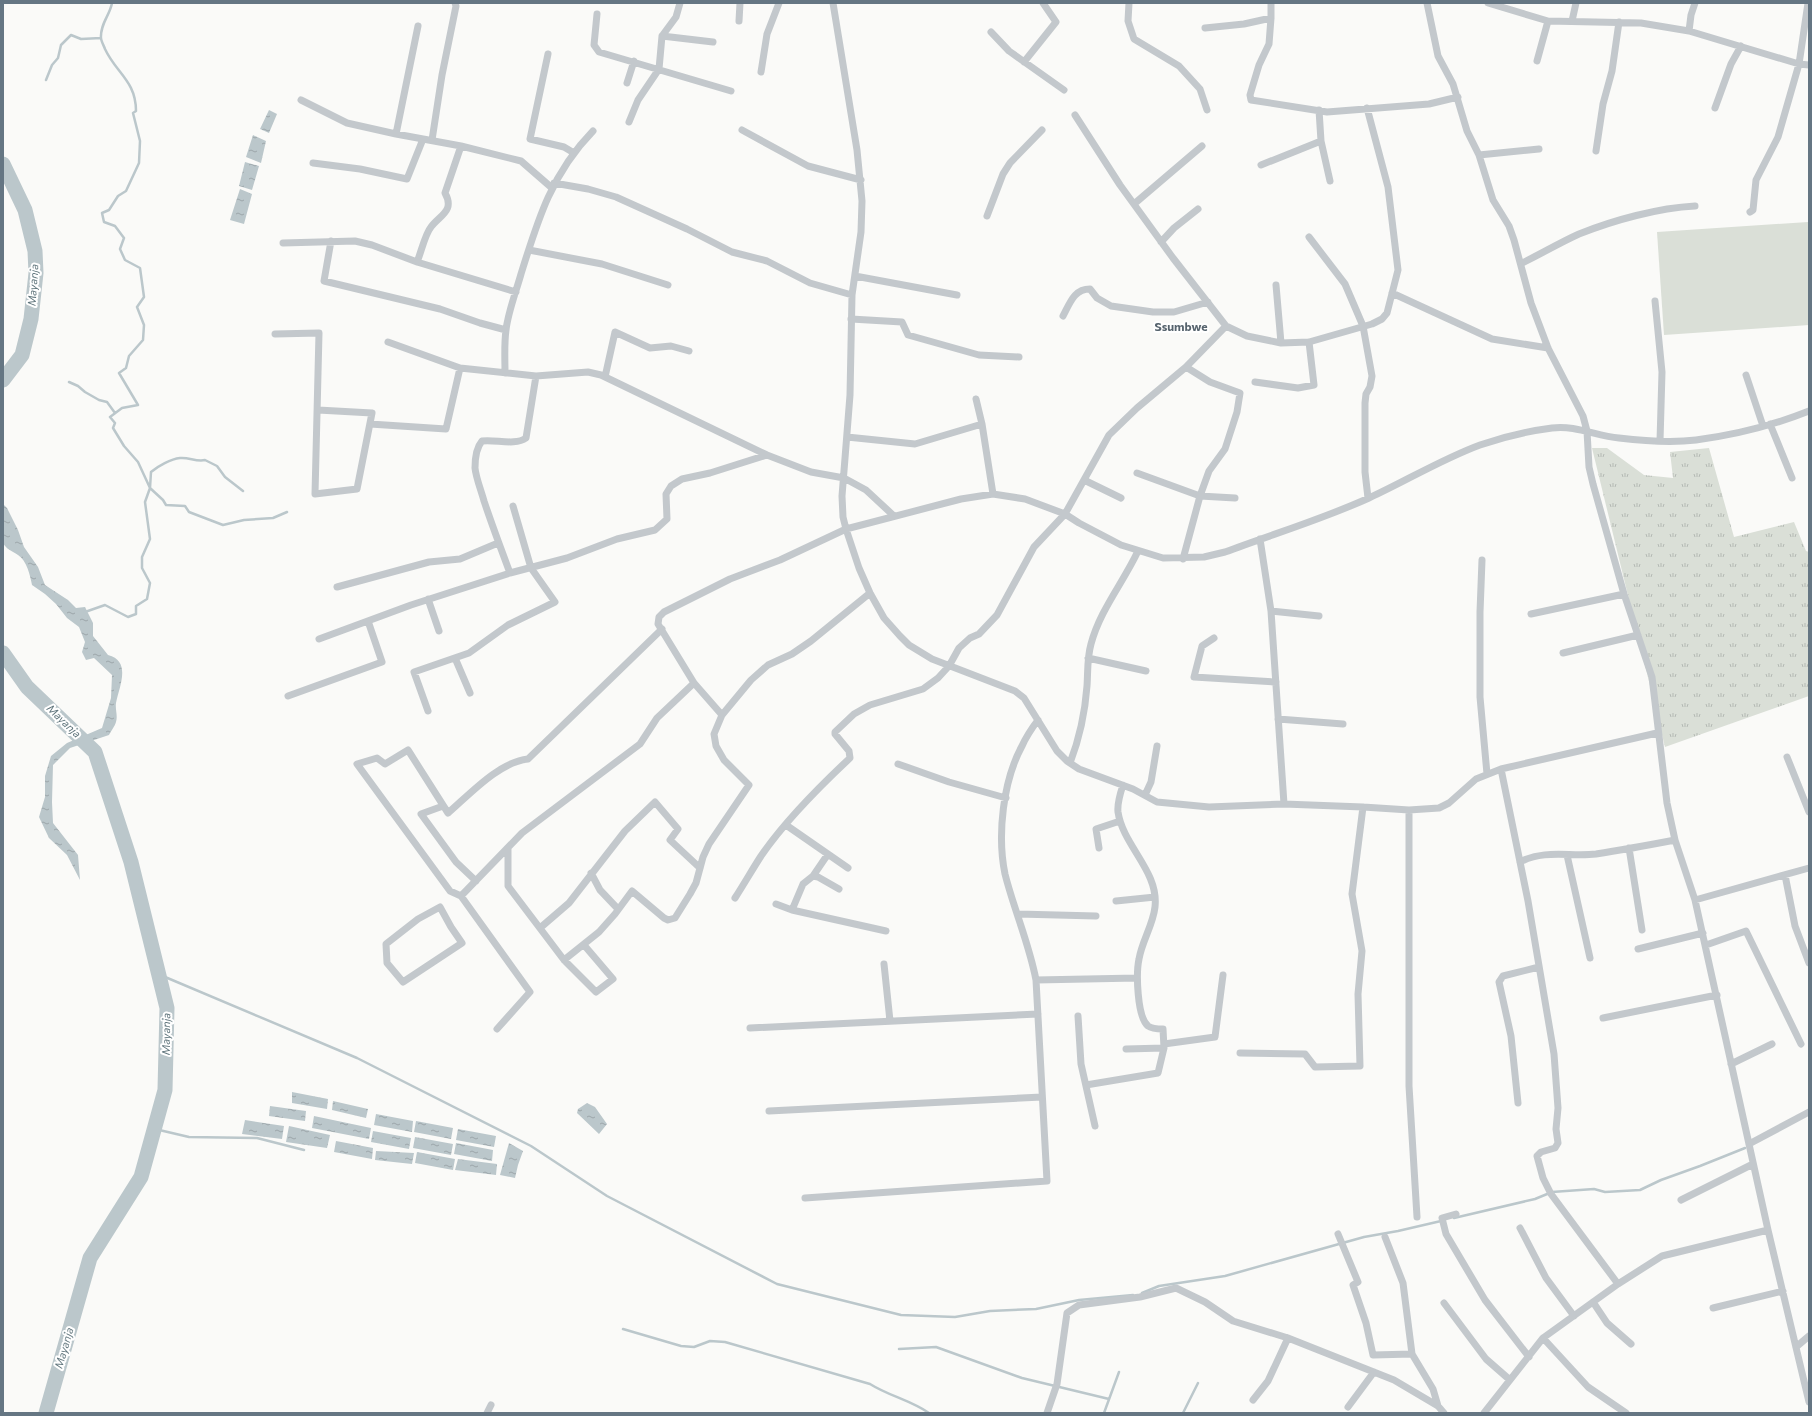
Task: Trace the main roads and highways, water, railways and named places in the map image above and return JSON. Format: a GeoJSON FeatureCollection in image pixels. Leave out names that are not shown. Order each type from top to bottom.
{"type":"FeatureCollection","features":[{"type":"Feature","properties":{"kind":"water"},"geometry":{"type":"Polygon","coordinates":[[[269,110],[277,114],[269,133],[260,129],[269,110]]]}},
{"type":"Feature","properties":{"kind":"water"},"geometry":{"type":"Polygon","coordinates":[[[253,135],[266,141],[261,163],[246,157],[253,135]]]}},
{"type":"Feature","properties":{"kind":"water"},"geometry":{"type":"Polygon","coordinates":[[[245,162],[259,166],[252,190],[239,186],[245,162]]]}},
{"type":"Feature","properties":{"kind":"water"},"geometry":{"type":"Polygon","coordinates":[[[240,189],[252,194],[244,224],[230,220],[240,189]]]}},
{"type":"Feature","properties":{"kind":"water"},"geometry":{"type":"Polygon","coordinates":[[[3,504],[7,508],[18,530],[24,547],[38,567],[45,585],[68,600],[76,608],[85,607],[93,623],[93,636],[108,655],[115,658],[120,663],[122,669],[121,682],[116,703],[117,720],[109,735],[70,748],[53,765],[53,823],[78,855],[80,880],[67,855],[49,838],[39,817],[45,797],[45,776],[51,756],[67,743],[102,728],[111,698],[112,675],[94,658],[86,660],[82,652],[85,642],[79,627],[67,618],[56,604],[45,594],[32,585],[24,561],[4,545],[3,504]]]}},
{"type":"Feature","properties":{"kind":"water"},"geometry":{"type":"Polygon","coordinates":[[[292,1092],[328,1099],[327,1109],[292,1103],[292,1092]]]}},
{"type":"Feature","properties":{"kind":"water"},"geometry":{"type":"Polygon","coordinates":[[[333,1101],[368,1109],[366,1118],[332,1110],[333,1101]]]}},
{"type":"Feature","properties":{"kind":"water"},"geometry":{"type":"Polygon","coordinates":[[[587,1103],[595,1107],[607,1124],[599,1134],[577,1113],[578,1109],[587,1103]]]}},
{"type":"Feature","properties":{"kind":"water"},"geometry":{"type":"Polygon","coordinates":[[[270,1106],[306,1111],[305,1121],[269,1116],[270,1106]]]}},
{"type":"Feature","properties":{"kind":"water"},"geometry":{"type":"Polygon","coordinates":[[[376,1114],[413,1121],[412,1132],[374,1125],[376,1114]]]}},
{"type":"Feature","properties":{"kind":"water"},"geometry":{"type":"Polygon","coordinates":[[[314,1116],[371,1128],[369,1139],[312,1128],[314,1116]]]}},
{"type":"Feature","properties":{"kind":"water"},"geometry":{"type":"Polygon","coordinates":[[[245,1120],[284,1126],[282,1139],[242,1134],[245,1120]]]}},
{"type":"Feature","properties":{"kind":"water"},"geometry":{"type":"Polygon","coordinates":[[[416,1121],[453,1128],[451,1139],[414,1132],[416,1121]]]}},
{"type":"Feature","properties":{"kind":"water"},"geometry":{"type":"Polygon","coordinates":[[[289,1126],[330,1135],[327,1148],[286,1142],[289,1126]]]}},
{"type":"Feature","properties":{"kind":"water"},"geometry":{"type":"Polygon","coordinates":[[[458,1129],[496,1136],[494,1147],[456,1140],[458,1129]]]}},
{"type":"Feature","properties":{"kind":"water"},"geometry":{"type":"Polygon","coordinates":[[[373,1131],[411,1138],[409,1149],[371,1142],[373,1131]]]}},
{"type":"Feature","properties":{"kind":"water"},"geometry":{"type":"Polygon","coordinates":[[[415,1137],[453,1144],[451,1155],[413,1148],[415,1137]]]}},
{"type":"Feature","properties":{"kind":"water"},"geometry":{"type":"Polygon","coordinates":[[[336,1141],[373,1148],[372,1159],[334,1152],[336,1141]]]}},
{"type":"Feature","properties":{"kind":"water"},"geometry":{"type":"Polygon","coordinates":[[[456,1143],[493,1150],[492,1161],[454,1154],[456,1143]]]}},
{"type":"Feature","properties":{"kind":"water"},"geometry":{"type":"Polygon","coordinates":[[[509,1143],[523,1151],[515,1178],[500,1175],[509,1143]]]}},
{"type":"Feature","properties":{"kind":"water"},"geometry":{"type":"Polygon","coordinates":[[[376,1151],[414,1153],[412,1164],[375,1160],[376,1151]]]}},
{"type":"Feature","properties":{"kind":"water"},"geometry":{"type":"Polygon","coordinates":[[[417,1152],[455,1159],[453,1170],[415,1163],[417,1152]]]}},
{"type":"Feature","properties":{"kind":"water"},"geometry":{"type":"Polygon","coordinates":[[[458,1159],[497,1164],[496,1175],[455,1170],[458,1159]]]}},
{"type":"Feature","properties":{"kind":"waterway"},"geometry":{"type":"LineString","coordinates":[[85,612],[105,605],[128,617],[136,614],[136,606],[147,599],[150,583],[142,568],[142,557],[150,539],[145,502],[150,488],[138,462],[124,446],[113,428],[115,423],[110,417],[122,408],[138,405],[119,373],[126,368],[129,356],[143,340],[144,325],[137,307],[144,297],[140,268],[125,260],[120,249],[124,238],[115,226],[104,222],[102,213],[109,210],[118,196],[126,191],[139,163],[140,141],[133,113],[136,111],[133,92],[125,78],[109,57],[101,39],[102,28],[112,3]]}},
{"type":"Feature","properties":{"kind":"waterway"},"geometry":{"type":"LineString","coordinates":[[46,80],[52,65],[58,58],[61,45],[71,35],[81,39],[101,38]]}},
{"type":"Feature","properties":{"kind":"waterway","name":"Mayanja"},"geometry":{"type":"LineString","coordinates":[[3,164],[25,210],[35,251],[36,273],[31,319],[22,355],[3,380]]}},
{"type":"Feature","properties":{"kind":"waterway"},"geometry":{"type":"LineString","coordinates":[[69,382],[78,386],[99,400],[107,402],[115,413]]}},
{"type":"Feature","properties":{"kind":"waterway"},"geometry":{"type":"LineString","coordinates":[[243,491],[225,477],[217,466],[205,460],[183,458],[176,459],[157,467],[151,472],[150,488],[163,500],[166,505],[185,506],[189,512],[223,525],[244,520],[273,518],[287,512]]}},
{"type":"Feature","properties":{"kind":"waterway","name":"Mayanja"},"geometry":{"type":"LineString","coordinates":[[3,653],[27,687],[95,752],[131,862],[167,1008],[165,1090],[141,1177],[90,1258],[46,1413]]}},
{"type":"Feature","properties":{"kind":"waterway"},"geometry":{"type":"LineString","coordinates":[[158,974],[357,1058],[531,1146],[607,1196],[777,1284],[901,1315],[955,1317],[990,1311],[1036,1309],[1079,1300],[1133,1295]]}},
{"type":"Feature","properties":{"kind":"waterway"},"geometry":{"type":"LineString","coordinates":[[155,1129],[189,1137],[257,1138],[304,1150]]}},
{"type":"Feature","properties":{"kind":"waterway"},"geometry":{"type":"LineString","coordinates":[[1454,1218],[1535,1199],[1552,1192],[1594,1189],[1605,1192],[1640,1190],[1661,1180],[1745,1148]]}},
{"type":"Feature","properties":{"kind":"waterway"},"geometry":{"type":"LineString","coordinates":[[1142,1293],[1159,1286],[1225,1276],[1364,1237],[1441,1221]]}},
{"type":"Feature","properties":{"kind":"waterway"},"geometry":{"type":"LineString","coordinates":[[623,1329],[681,1346],[694,1347],[710,1341],[725,1342],[870,1384],[929,1413]]}},
{"type":"Feature","properties":{"kind":"waterway"},"geometry":{"type":"LineString","coordinates":[[899,1349],[936,1347],[1022,1378],[1109,1399]]}},
{"type":"Feature","properties":{"kind":"waterway"},"geometry":{"type":"LineString","coordinates":[[1104,1413],[1119,1372]]}},
{"type":"Feature","properties":{"kind":"waterway"},"geometry":{"type":"LineString","coordinates":[[1183,1413],[1198,1383]]}},
{"type":"Feature","properties":{"kind":"district","name":"Ssumbwe"},"geometry":{"type":"Point","coordinates":[1181,327]}}]}
